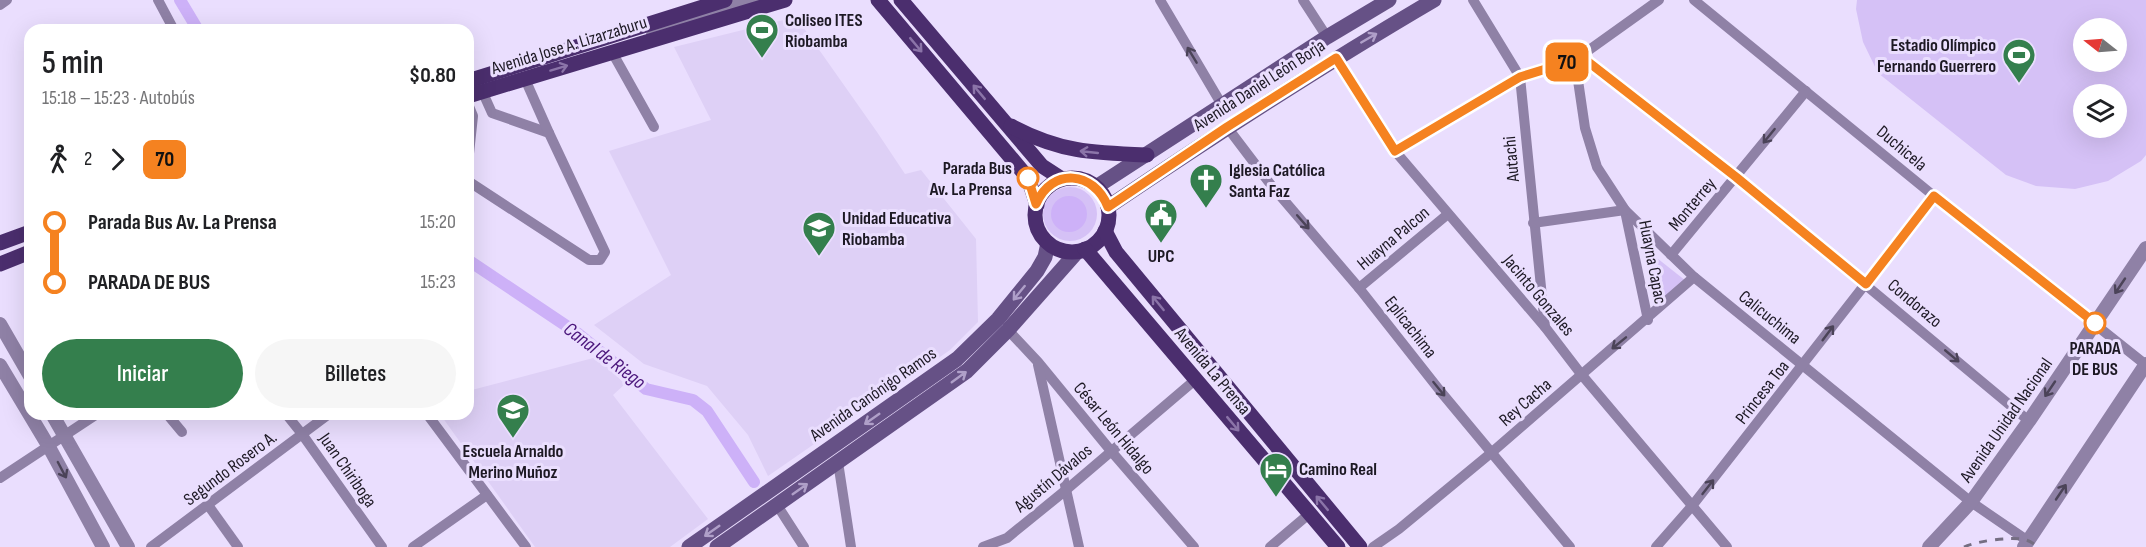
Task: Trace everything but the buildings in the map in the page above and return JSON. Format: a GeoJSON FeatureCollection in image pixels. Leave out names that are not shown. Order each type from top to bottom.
{"type":"FeatureCollection","features":[{"type":"Feature","properties":{"kind":"main road","name":"Avenida Jose A. Lizarzaburu"},"geometry":{"type":"LineString","coordinates":[[474,79],[724,0]]}},
{"type":"Feature","properties":{"kind":"main road","name":"Avenida Jose A. Lizarzaburu"},"geometry":{"type":"LineString","coordinates":[[474,95],[785,0]]}},
{"type":"Feature","properties":{"kind":"main road"},"geometry":{"type":"LineString","coordinates":[[878,0],[1028,178],[1036,204],[1037,225],[1041,235],[1048,243],[1057,249],[1081,250],[1097,242],[1105,231],[1108,207],[1104,196],[1086,180],[1062,179],[1046,189],[1036,204]]}},
{"type":"Feature","properties":{"kind":"main road"},"geometry":{"type":"LineString","coordinates":[[901,0],[1042,166],[1062,179]]}},
{"type":"Feature","properties":{"kind":"main road","name":"Avenida Daniel León Borja"},"geometry":{"type":"LineString","coordinates":[[1096,187],[1327,37],[1389,0]]}},
{"type":"Feature","properties":{"kind":"main road","name":"Avenida Daniel León Borja"},"geometry":{"type":"LineString","coordinates":[[1108,207],[1227,127],[1336,58],[1434,0]]}},
{"type":"Feature","properties":{"kind":"main road"},"geometry":{"type":"LineString","coordinates":[[1004,122],[1037,139],[1074,150],[1147,155]]}},
{"type":"Feature","properties":{"kind":"main road","name":"Avenida La Prensa"},"geometry":{"type":"LineString","coordinates":[[1105,231],[1116,252],[1360,547]]}},
{"type":"Feature","properties":{"kind":"main road"},"geometry":{"type":"LineString","coordinates":[[0,243],[24,234]]}},
{"type":"Feature","properties":{"kind":"main road","name":"Avenida Canónigo Ramos"},"geometry":{"type":"LineString","coordinates":[[689,547],[957,359],[998,319],[1037,271],[1045,257],[1048,243]]}},
{"type":"Feature","properties":{"kind":"main road","name":"Avenida Canónigo Ramos"},"geometry":{"type":"LineString","coordinates":[[717,547],[967,371],[1081,250]]}},
{"type":"Feature","properties":{"kind":"main road","name":"Avenida La Prensa"},"geometry":{"type":"LineString","coordinates":[[1081,250],[1338,547]]}},
{"type":"Feature","properties":{"kind":"main road"},"geometry":{"type":"LineString","coordinates":[[0,264],[24,254]]}},
{"type":"Feature","properties":{"kind":"street"},"geometry":{"type":"LineString","coordinates":[[0,4],[7,0]]}},
{"type":"Feature","properties":{"kind":"street"},"geometry":{"type":"LineString","coordinates":[[158,0],[171,24]]}},
{"type":"Feature","properties":{"kind":"street"},"geometry":{"type":"LineString","coordinates":[[654,127],[619,50],[673,25],[756,0]]}},
{"type":"Feature","properties":{"kind":"street"},"geometry":{"type":"LineString","coordinates":[[1160,0],[1222,105]]}},
{"type":"Feature","properties":{"kind":"street"},"geometry":{"type":"LineString","coordinates":[[1303,0],[1327,37]]}},
{"type":"Feature","properties":{"kind":"street","name":"Autachi"},"geometry":{"type":"LineString","coordinates":[[1473,0],[1520,77],[1545,327]]}},
{"type":"Feature","properties":{"kind":"street"},"geometry":{"type":"LineString","coordinates":[[1395,151],[1520,77],[1575,60],[1659,0]]}},
{"type":"Feature","properties":{"kind":"street","name":"Duchicela"},"geometry":{"type":"LineString","coordinates":[[1694,0],[1934,196],[2146,364]]}},
{"type":"Feature","properties":{"kind":"street"},"geometry":{"type":"LineString","coordinates":[[622,32],[673,25]]}},
{"type":"Feature","properties":{"kind":"street","name":"Condorazo"},"geometry":{"type":"LineString","coordinates":[[1584,52],[1587,61],[1736,177],[2029,421]]}},
{"type":"Feature","properties":{"kind":"street","name":"Jacinto Gonzales"},"geometry":{"type":"LineString","coordinates":[[1336,58],[1395,151],[1545,327],[1581,374],[1726,547]]}},
{"type":"Feature","properties":{"kind":"street","name":"Calicuchima"},"geometry":{"type":"LineString","coordinates":[[1575,60],[1585,128],[1597,167],[1625,210],[1694,277],[2026,544]]}},
{"type":"Feature","properties":{"kind":"street"},"geometry":{"type":"LineString","coordinates":[[474,185],[589,260],[600,260],[605,252],[525,79]]}},
{"type":"Feature","properties":{"kind":"street","name":"Monterrey"},"geometry":{"type":"LineString","coordinates":[[1671,255],[1806,91]]}},
{"type":"Feature","properties":{"kind":"street"},"geometry":{"type":"LineString","coordinates":[[483,93],[492,113],[549,133]]}},
{"type":"Feature","properties":{"kind":"street","name":"Eplicachima"},"geometry":{"type":"LineString","coordinates":[[1227,127],[1270,185],[1359,288],[1491,453],[1570,547]]}},
{"type":"Feature","properties":{"kind":"street","name":"Princesa Toa"},"geometry":{"type":"LineString","coordinates":[[1656,547],[1692,506],[1803,366],[1934,196]]}},
{"type":"Feature","properties":{"kind":"street"},"geometry":{"type":"LineString","coordinates":[[1533,223],[1625,210]]}},
{"type":"Feature","properties":{"kind":"street","name":"Huayna Capac"},"geometry":{"type":"LineString","coordinates":[[1625,210],[1647,320]]}},
{"type":"Feature","properties":{"kind":"street","name":"Huayna Palcon"},"geometry":{"type":"LineString","coordinates":[[1359,288],[1448,214]]}},
{"type":"Feature","properties":{"kind":"street","name":"Avenida Unidad Nacional"},"geometry":{"type":"LineString","coordinates":[[1929,547],[1971,502],[2029,421],[2146,248]]}},
{"type":"Feature","properties":{"kind":"street","name":"Rey Cacha"},"geometry":{"type":"LineString","coordinates":[[1373,547],[1399,529],[1491,453],[1694,277]]}},
{"type":"Feature","properties":{"kind":"street"},"geometry":{"type":"LineString","coordinates":[[0,324],[24,366]]}},
{"type":"Feature","properties":{"kind":"street","name":"César León Hidalgo"},"geometry":{"type":"LineString","coordinates":[[1008,330],[1038,362],[1194,547]]}},
{"type":"Feature","properties":{"kind":"street"},"geometry":{"type":"LineString","coordinates":[[1038,362],[1079,547]]}},
{"type":"Feature","properties":{"kind":"street"},"geometry":{"type":"LineString","coordinates":[[2026,544],[2146,364]]}},
{"type":"Feature","properties":{"kind":"street"},"geometry":{"type":"LineString","coordinates":[[0,365],[24,404]]}},
{"type":"Feature","properties":{"kind":"street","name":"Agustín Dávalos"},"geometry":{"type":"LineString","coordinates":[[983,547],[1007,538],[1195,380]]}},
{"type":"Feature","properties":{"kind":"street"},"geometry":{"type":"LineString","coordinates":[[34,420],[103,547]]}},
{"type":"Feature","properties":{"kind":"street"},"geometry":{"type":"LineString","coordinates":[[55,420],[128,547]]}},
{"type":"Feature","properties":{"kind":"street"},"geometry":{"type":"LineString","coordinates":[[0,478],[88,420]]}},
{"type":"Feature","properties":{"kind":"street"},"geometry":{"type":"LineString","coordinates":[[172,420],[182,432]]}},
{"type":"Feature","properties":{"kind":"street","name":"Juan Chiriboga"},"geometry":{"type":"LineString","coordinates":[[291,420],[382,547]]}},
{"type":"Feature","properties":{"kind":"street","name":"Segundo Rosero A."},"geometry":{"type":"LineString","coordinates":[[151,547],[320,420]]}},
{"type":"Feature","properties":{"kind":"street"},"geometry":{"type":"LineString","coordinates":[[431,420],[526,547]]}},
{"type":"Feature","properties":{"kind":"street"},"geometry":{"type":"LineString","coordinates":[[838,462],[851,547]]}},
{"type":"Feature","properties":{"kind":"street"},"geometry":{"type":"LineString","coordinates":[[413,547],[487,495]]}},
{"type":"Feature","properties":{"kind":"street"},"geometry":{"type":"LineString","coordinates":[[777,505],[804,547]]}},
{"type":"Feature","properties":{"kind":"street"},"geometry":{"type":"LineString","coordinates":[[208,506],[238,547]]}},
{"type":"Feature","properties":{"kind":"street"},"geometry":{"type":"LineString","coordinates":[[1270,547],[1309,514]]}},
{"type":"Feature","properties":{"kind":"shaded area","name":"Estadio Olímpico Fernando Guerrero"},"geometry":{"type":"Polygon","coordinates":[[[1857,0],[2146,0],[2146,155],[2141,161],[2108,181],[2075,189],[2036,186],[2006,175],[1878,73],[1863,42],[1856,9],[1857,0]]]}},
{"type":"Feature","properties":{"kind":"shaded area","name":"Unidad Educativa Riobamba"},"geometry":{"type":"Polygon","coordinates":[[[796,17],[905,174],[921,170],[976,239],[978,322],[950,350],[768,476],[748,435],[707,386],[644,364],[594,325],[671,275],[609,151],[711,120],[674,47],[796,17]]]}},
{"type":"Feature","properties":{"kind":"shaded area"},"geometry":{"type":"Polygon","coordinates":[[[1070,187],[1080,189],[1089,195],[1095,204],[1097,214],[1095,224],[1089,233],[1080,239],[1070,241],[1060,239],[1051,233],[1045,224],[1043,214],[1045,204],[1051,195],[1060,189],[1070,187]]]}},
{"type":"Feature","properties":{"kind":"shaded area"},"geometry":{"type":"Polygon","coordinates":[[[1069,196],[1082,201],[1087,214],[1082,227],[1069,232],[1056,227],[1051,214],[1056,201],[1069,196]]]}},
{"type":"Feature","properties":{"kind":"shaded area"},"geometry":{"type":"Polygon","coordinates":[[[1648,251],[1686,281],[1654,307],[1648,251]]]}},
{"type":"Feature","properties":{"kind":"shaded area"},"geometry":{"type":"Polygon","coordinates":[[[597,357],[625,384],[613,395],[708,519],[670,547],[535,547],[444,420],[474,420],[474,389],[597,357]]]}},
{"type":"Feature","properties":{"kind":"waterway","name":"Canal de Riego"},"geometry":{"type":"LineString","coordinates":[[180,0],[194,24]]}},
{"type":"Feature","properties":{"kind":"waterway","name":"Canal de Riego"},"geometry":{"type":"LineString","coordinates":[[474,264],[577,333],[646,389],[693,400],[707,411],[754,482]]}},
{"type":"Feature","properties":{"kind":"railway"},"geometry":{"type":"LineString","coordinates":[[1964,547],[2004,539],[2028,540],[2038,547]]}},
{"type":"Feature","properties":{"kind":"bus line","name":"70"},"geometry":{"type":"LineString","coordinates":[[1028,178],[1034,190],[1036,204],[1040,196],[1053,183],[1062,179],[1074,178],[1086,180],[1096,187],[1104,196],[1108,207],[1227,127],[1336,58],[1395,151],[1520,77],[1575,60],[1584,52],[1587,61],[1736,177],[1866,284],[1934,196],[2095,323]]}},
{"type":"Feature","properties":{"kind":"place","name":"Coliseo ITES Riobamba"},"geometry":{"type":"Point","coordinates":[762,59]}},
{"type":"Feature","properties":{"kind":"place","name":"Estadio Olímpico Fernando Guerrero"},"geometry":{"type":"Point","coordinates":[2019,84]}},
{"type":"Feature","properties":{"kind":"place","name":"Parada Bus Av. La Prensa"},"geometry":{"type":"Point","coordinates":[1028,178]}},
{"type":"Feature","properties":{"kind":"place","name":"Iglesia Católica Santa Faz"},"geometry":{"type":"Point","coordinates":[1206,209]}},
{"type":"Feature","properties":{"kind":"place","name":"UPC"},"geometry":{"type":"Point","coordinates":[1161,244]}},
{"type":"Feature","properties":{"kind":"place","name":"Unidad Educativa Riobamba"},"geometry":{"type":"Point","coordinates":[819,257]}},
{"type":"Feature","properties":{"kind":"place","name":"PARADA DE BUS"},"geometry":{"type":"Point","coordinates":[2095,323]}},
{"type":"Feature","properties":{"kind":"place","name":"Escuela Arnaldo Merino Muñoz"},"geometry":{"type":"Point","coordinates":[513,439]}},
{"type":"Feature","properties":{"kind":"place","name":"Camino Real"},"geometry":{"type":"Point","coordinates":[1276,498]}}]}
